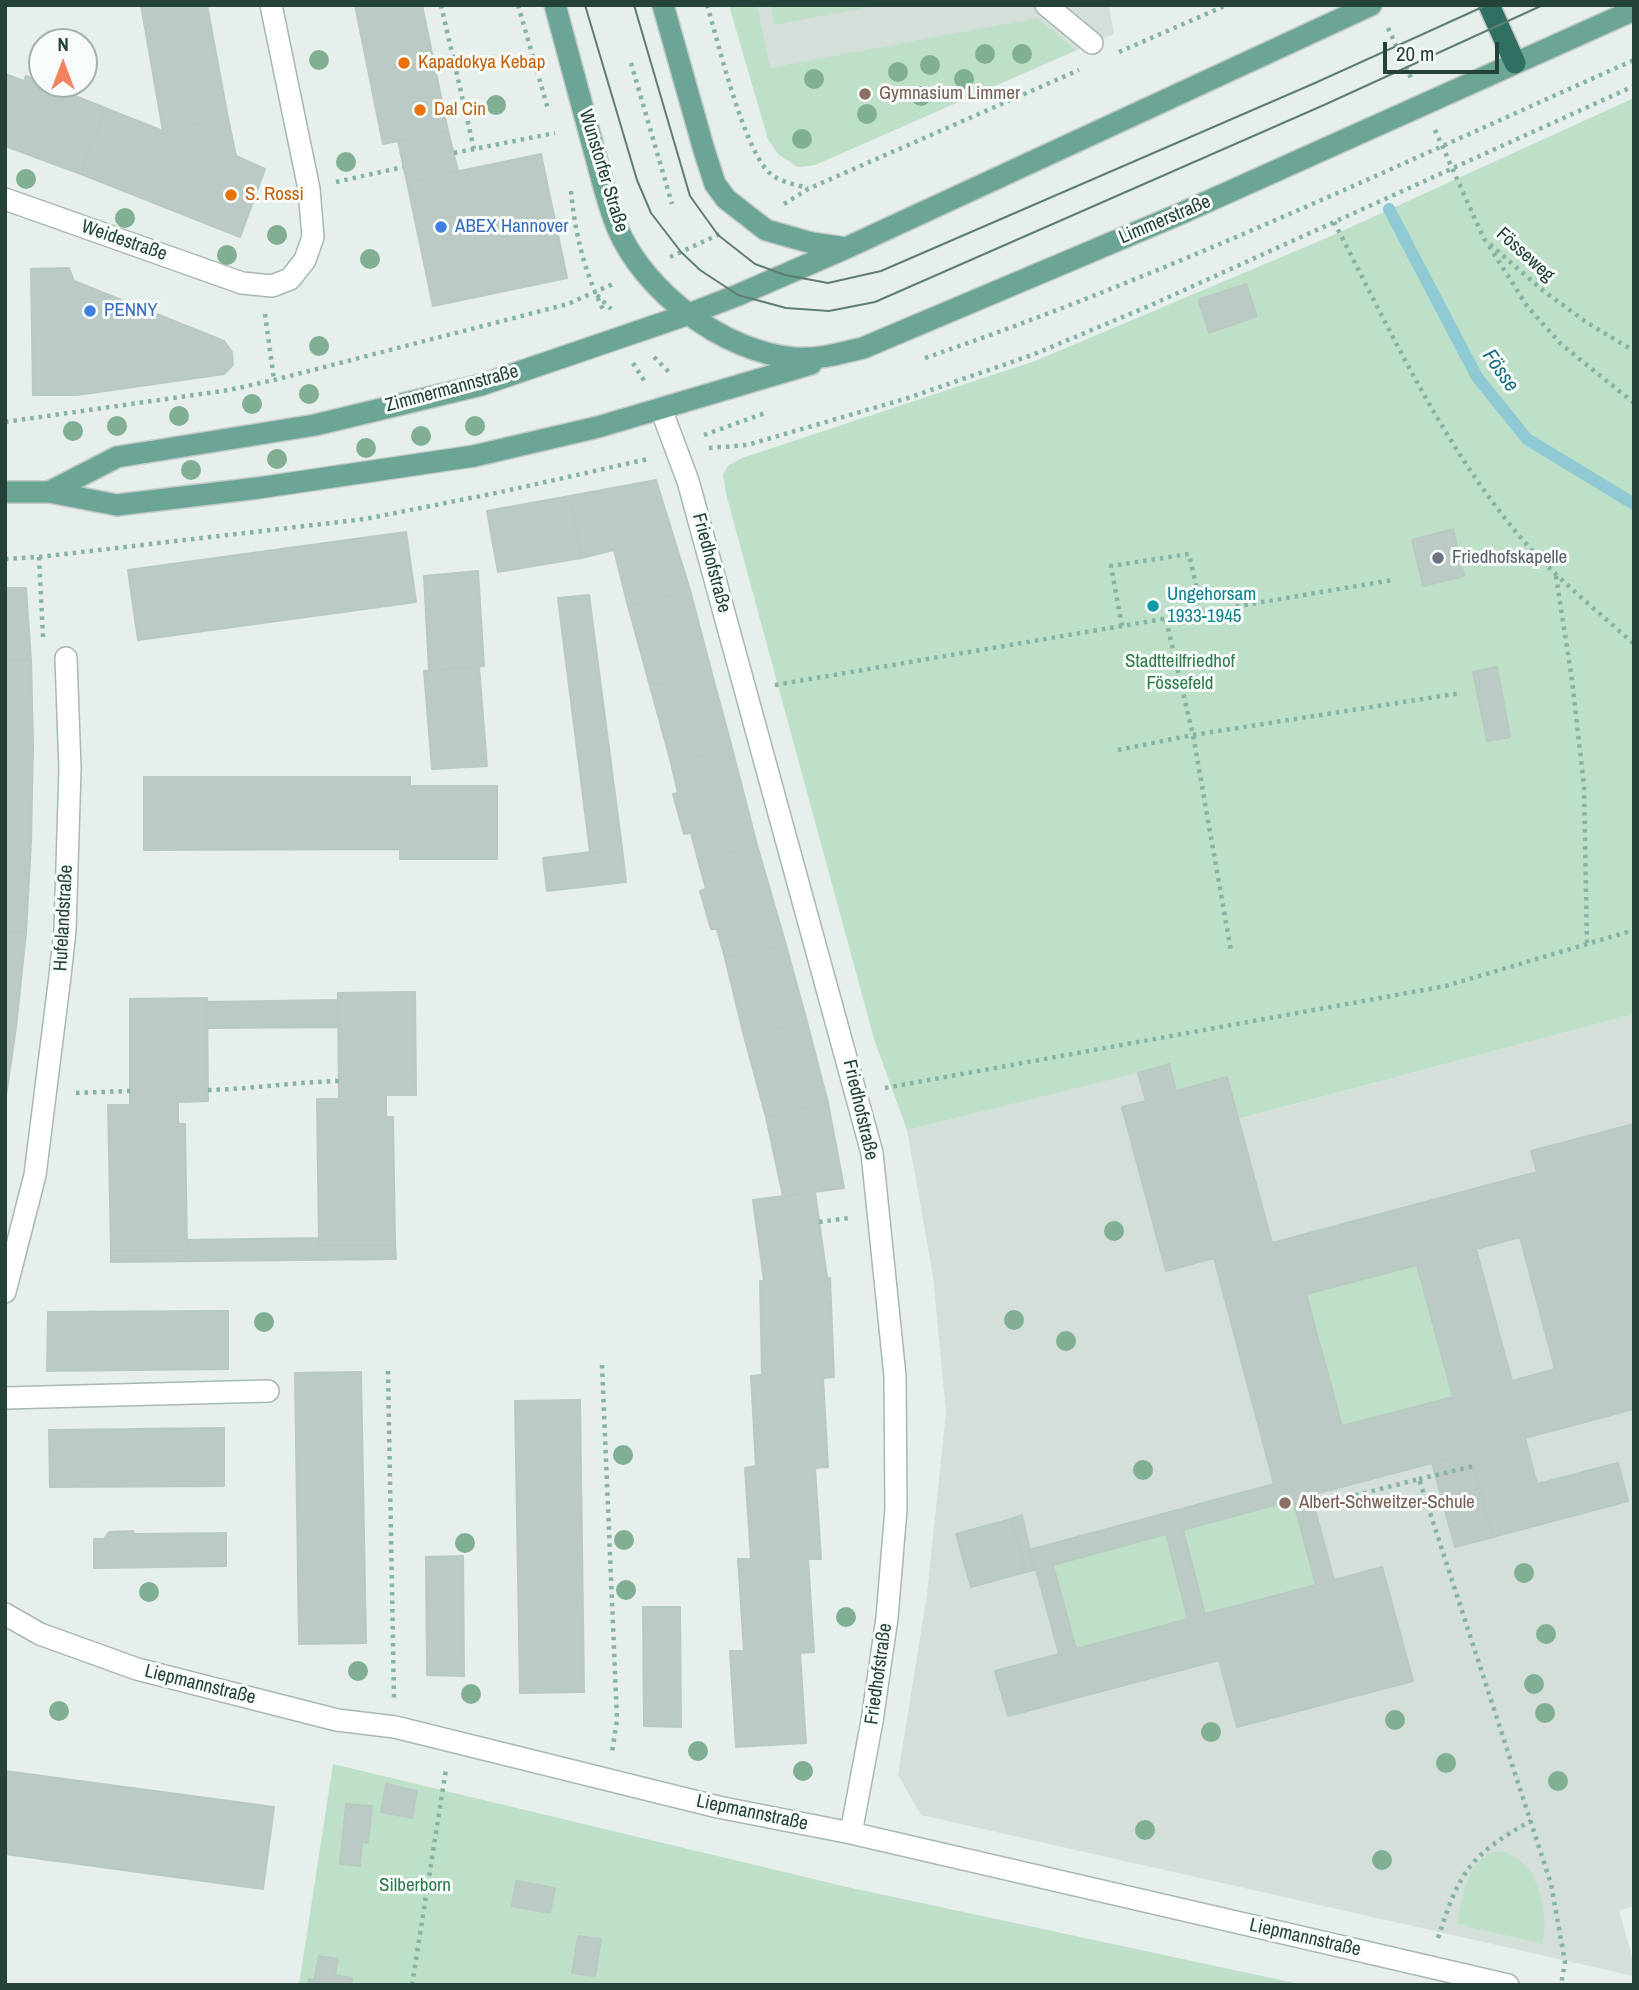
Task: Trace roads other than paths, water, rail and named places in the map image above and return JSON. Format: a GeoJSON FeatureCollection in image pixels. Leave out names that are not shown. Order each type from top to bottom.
{"type":"FeatureCollection","features":[{"type":"Feature","properties":{"kind":"highway"},"geometry":{"type":"LineString","coordinates":[[1489,5],[1515,63]]}},
{"type":"Feature","properties":{"kind":"main road","name":"Wunstorfer Straße"},"geometry":{"type":"LineString","coordinates":[[555,5],[617,229],[653,284],[689,314]]}},
{"type":"Feature","properties":{"kind":"main road"},"geometry":{"type":"LineString","coordinates":[[663,5],[715,184],[726,199],[766,230],[846,248],[1371,5]]}},
{"type":"Feature","properties":{"kind":"main road","name":"Limmerstraße"},"geometry":{"type":"LineString","coordinates":[[689,314],[730,339],[761,352],[795,358],[829,356],[863,348],[1182,213],[1634,10]]}},
{"type":"Feature","properties":{"kind":"main road","name":"Zimmermannstraße"},"geometry":{"type":"LineString","coordinates":[[49,492],[117,457],[328,422],[481,384],[689,314],[846,248]]}},
{"type":"Feature","properties":{"kind":"main road","name":"Zimmermannstraße"},"geometry":{"type":"LineString","coordinates":[[5,492],[49,492],[117,505],[258,488],[474,456],[598,427],[863,348]]}},
{"type":"Feature","properties":{"kind":"street","name":"Weidestraße"},"geometry":{"type":"LineString","coordinates":[[5,199],[252,284],[280,284],[290,279],[305,260],[313,237],[309,189],[271,5]]}},
{"type":"Feature","properties":{"kind":"street"},"geometry":{"type":"LineString","coordinates":[[1046,5],[1092,43]]}},
{"type":"Feature","properties":{"kind":"street","name":"Friedhofstraße"},"geometry":{"type":"LineString","coordinates":[[661,409],[678,451],[746,690],[872,1153],[895,1376],[896,1509],[886,1630],[851,1833]]}},
{"type":"Feature","properties":{"kind":"street","name":"Hufelandstraße"},"geometry":{"type":"LineString","coordinates":[[5,1292],[36,1175],[65,930],[70,769],[66,658]]}},
{"type":"Feature","properties":{"kind":"street"},"geometry":{"type":"LineString","coordinates":[[5,1398],[268,1391]]}},
{"type":"Feature","properties":{"kind":"street","name":"Liepmannstraße"},"geometry":{"type":"LineString","coordinates":[[5,1614],[40,1634],[137,1669],[337,1720],[395,1727],[718,1807],[851,1833],[1508,1985]]}},
{"type":"Feature","properties":{"kind":"waterway","name":"Fösse"},"geometry":{"type":"LineString","coordinates":[[1389,209],[1477,377],[1527,439],[1634,504]]}},
{"type":"Feature","properties":{"kind":"tram line"},"geometry":{"type":"LineString","coordinates":[[585,5],[637,180],[651,213],[681,252],[700,270],[738,295],[786,308],[829,311],[875,302],[1324,105],[1543,5]]}},
{"type":"Feature","properties":{"kind":"tram line"},"geometry":{"type":"LineString","coordinates":[[634,5],[690,196],[718,235],[755,264],[785,275],[828,283],[881,271],[1315,83],[1487,5]]}},
{"type":"Feature","properties":{"kind":"place","name":"Kapadokya Kebap"},"geometry":{"type":"Point","coordinates":[404,63]}},
{"type":"Feature","properties":{"kind":"place","name":"Gymnasium Limmer"},"geometry":{"type":"Point","coordinates":[865,94]}},
{"type":"Feature","properties":{"kind":"place","name":"Dal Cin"},"geometry":{"type":"Point","coordinates":[420,110]}},
{"type":"Feature","properties":{"kind":"place","name":"S. Rossi"},"geometry":{"type":"Point","coordinates":[231,195]}},
{"type":"Feature","properties":{"kind":"place","name":"ABEX Hannover"},"geometry":{"type":"Point","coordinates":[441,227]}},
{"type":"Feature","properties":{"kind":"place","name":"PENNY"},"geometry":{"type":"Point","coordinates":[90,311]}},
{"type":"Feature","properties":{"kind":"place","name":"Friedhofskapelle"},"geometry":{"type":"Point","coordinates":[1438,558]}},
{"type":"Feature","properties":{"kind":"place","name":"Ungehorsam 1933-1945"},"geometry":{"type":"Point","coordinates":[1153,606]}},
{"type":"Feature","properties":{"kind":"place","name":"Albert-Schweitzer-Schule"},"geometry":{"type":"Point","coordinates":[1285,1503]}},
{"type":"Feature","properties":{"kind":"park label","name":"Stadtteilfriedhof Fössefeld"},"geometry":{"type":"Point","coordinates":[1180,673]}},
{"type":"Feature","properties":{"kind":"park label","name":"Silberborn"},"geometry":{"type":"Point","coordinates":[415,1886]}}]}
